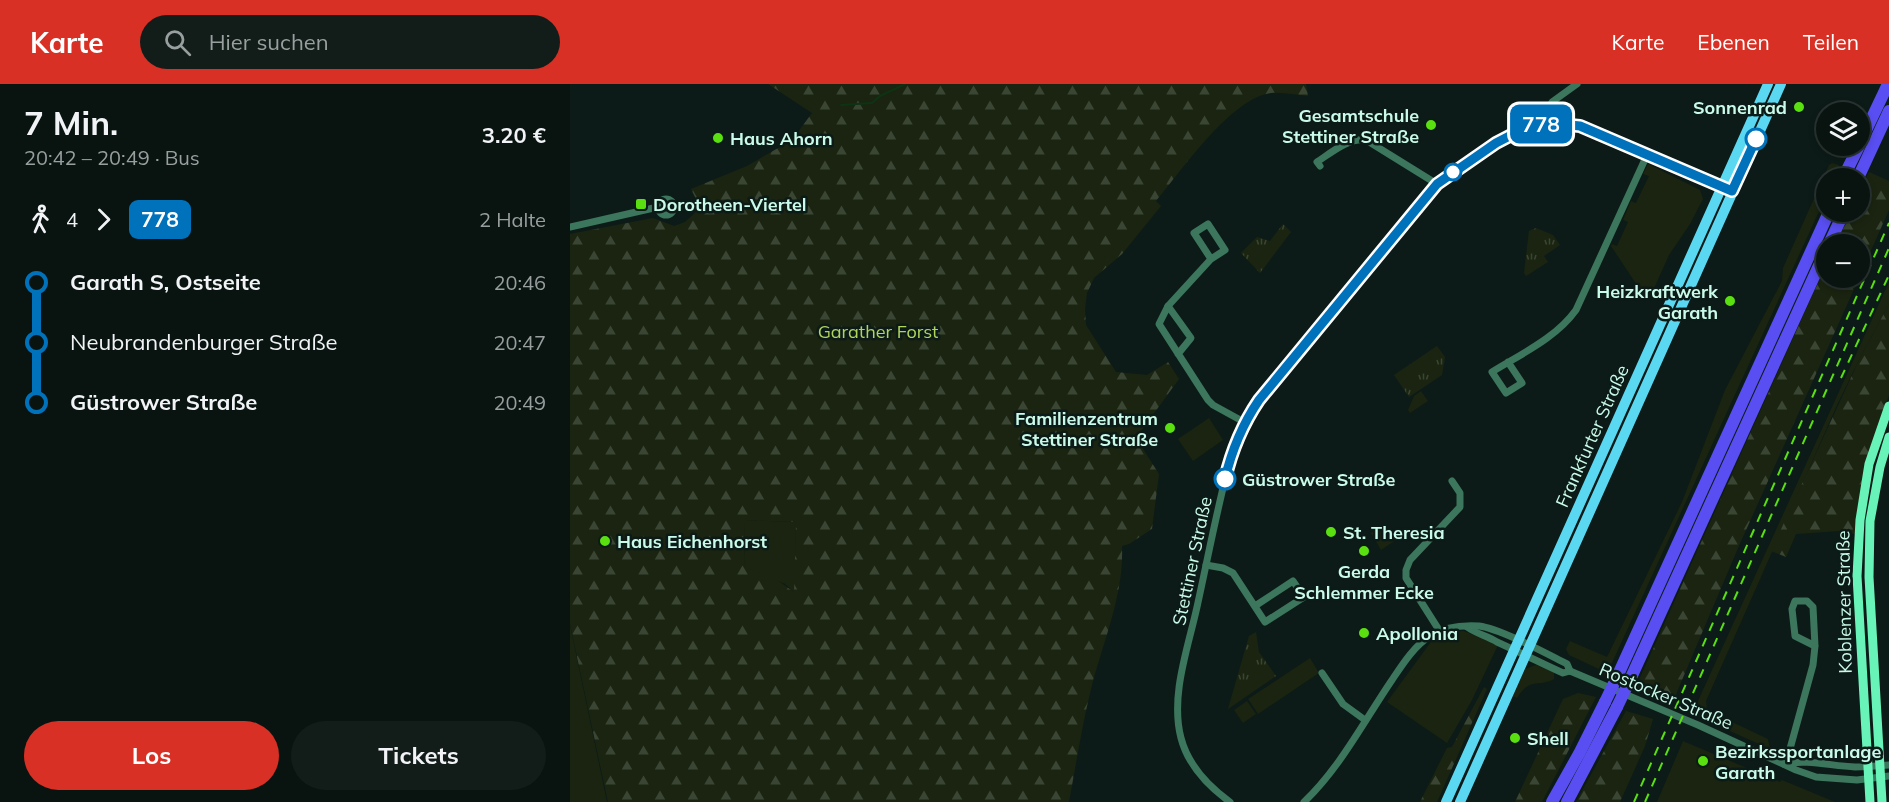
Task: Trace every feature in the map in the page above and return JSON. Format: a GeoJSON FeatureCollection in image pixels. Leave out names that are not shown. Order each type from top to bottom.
{"type":"FeatureCollection","features":[{"type":"Feature","properties":{"kind":"highway"},"geometry":{"type":"LineString","coordinates":[[1870,121],[1888,84]]}},
{"type":"Feature","properties":{"kind":"highway"},"geometry":{"type":"LineString","coordinates":[[1864,168],[1889,111]]}},
{"type":"Feature","properties":{"kind":"highway"},"geometry":{"type":"LineString","coordinates":[[1623,680],[1825,222]]}},
{"type":"Feature","properties":{"kind":"highway"},"geometry":{"type":"LineString","coordinates":[[1567,802],[1816,271]]}},
{"type":"Feature","properties":{"kind":"highway"},"geometry":{"type":"LineString","coordinates":[[1552,802],[1580,752],[1611,705]]}},
{"type":"Feature","properties":{"kind":"main road","name":"Frankfurter Straße"},"geometry":{"type":"LineString","coordinates":[[1460,802],[1727,189],[1768,84]]}},
{"type":"Feature","properties":{"kind":"main road","name":"Frankfurter Straße"},"geometry":{"type":"LineString","coordinates":[[1446,802],[1727,189],[1781,84]]}},
{"type":"Feature","properties":{"kind":"main road","name":"Koblenzer Straße"},"geometry":{"type":"LineString","coordinates":[[1870,802],[1857,576],[1860,520],[1869,464],[1889,406]]}},
{"type":"Feature","properties":{"kind":"main road","name":"Koblenzer Straße"},"geometry":{"type":"LineString","coordinates":[[1882,802],[1885,765],[1869,577],[1870,521],[1880,466],[1889,437]]}},
{"type":"Feature","properties":{"kind":"street"},"geometry":{"type":"LineString","coordinates":[[1549,123],[1552,102],[1577,84]]}},
{"type":"Feature","properties":{"kind":"street","name":"Stettiner Straße"},"geometry":{"type":"LineString","coordinates":[[1230,802],[1216,792],[1196,770],[1186,753],[1179,726],[1178,705],[1181,681],[1228,465],[1244,422],[1278,376],[1437,184],[1469,160],[1511,135],[1535,125],[1567,124],[1587,128],[1727,189]]}},
{"type":"Feature","properties":{"kind":"street"},"geometry":{"type":"LineString","coordinates":[[1320,166],[1317,162],[1346,144],[1356,139],[1366,140],[1437,184]]}},
{"type":"Feature","properties":{"kind":"street"},"geometry":{"type":"LineString","coordinates":[[1508,362],[1522,383],[1506,393],[1492,372],[1558,330],[1576,310],[1647,155]]}},
{"type":"Feature","properties":{"kind":"street"},"geometry":{"type":"LineString","coordinates":[[570,226],[658,207]]}},
{"type":"Feature","properties":{"kind":"street"},"geometry":{"type":"LineString","coordinates":[[1211,259],[1194,233],[1208,224],[1225,250],[1211,259],[1168,306],[1159,321],[1178,354],[1213,405],[1244,422]]}},
{"type":"Feature","properties":{"kind":"street"},"geometry":{"type":"LineString","coordinates":[[1168,306],[1191,338],[1178,354]]}},
{"type":"Feature","properties":{"kind":"street"},"geometry":{"type":"LineString","coordinates":[[1304,802],[1320,785],[1418,646],[1439,630],[1406,578],[1406,570],[1410,560],[1460,507],[1460,493],[1452,481]]}},
{"type":"Feature","properties":{"kind":"street"},"geometry":{"type":"LineString","coordinates":[[1206,565],[1229,570],[1265,622],[1304,597],[1293,581],[1255,606]]}},
{"type":"Feature","properties":{"kind":"street"},"geometry":{"type":"LineString","coordinates":[[1784,764],[1811,675],[1815,646],[1813,607],[1807,601],[1795,601],[1792,609],[1795,636],[1815,646]]}},
{"type":"Feature","properties":{"kind":"street","name":"Rostocker Straße"},"geometry":{"type":"LineString","coordinates":[[1439,630],[1479,626],[1563,673],[1570,671],[1816,777],[1857,780],[1885,777]]}},
{"type":"Feature","properties":{"kind":"street","name":"Rostocker Straße"},"geometry":{"type":"LineString","coordinates":[[1467,627],[1476,634],[1527,651]]}},
{"type":"Feature","properties":{"kind":"street"},"geometry":{"type":"LineString","coordinates":[[1322,672],[1343,704],[1365,720]]}},
{"type":"Feature","properties":{"kind":"street","name":"Rostocker Straße"},"geometry":{"type":"LineString","coordinates":[[1784,764],[1799,760],[1819,765],[1868,767],[1885,765]]}},
{"type":"Feature","properties":{"kind":"green space","name":"Garather Forst"},"geometry":{"type":"Polygon","coordinates":[[[768,84],[1306,84],[1308,96],[1271,93],[1256,98],[1224,121],[1208,137],[1156,201],[1161,206],[1122,254],[1094,278],[1087,293],[1086,325],[1116,372],[1147,375],[1168,362],[1179,379],[1136,438],[1159,474],[1152,529],[1122,546],[1120,583],[1091,689],[1069,802],[608,802],[570,624],[570,234],[653,218],[674,226],[685,222],[697,211],[696,199],[691,189],[747,166],[792,140],[812,113],[768,84]],[[745,520],[744,567],[774,578],[794,592],[796,522],[745,520]]]}},
{"type":"Feature","properties":{"kind":"green space"},"geometry":{"type":"Polygon","coordinates":[[[1832,163],[1839,165],[1838,168],[1828,168],[1832,163]]]}},
{"type":"Feature","properties":{"kind":"green space"},"geometry":{"type":"Polygon","coordinates":[[[1648,164],[1700,190],[1703,199],[1690,224],[1669,255],[1652,293],[1639,288],[1611,246],[1612,244],[1617,246],[1628,222],[1623,220],[1631,201],[1636,203],[1649,176],[1643,174],[1648,164]]]}},
{"type":"Feature","properties":{"kind":"green space"},"geometry":{"type":"Polygon","coordinates":[[[1870,172],[1889,181],[1889,210],[1870,253],[1870,234],[1840,234],[1846,222],[1870,222],[1870,172]]]}},
{"type":"Feature","properties":{"kind":"green space"},"geometry":{"type":"Polygon","coordinates":[[[1816,194],[1816,218],[1606,676],[1603,671],[1569,655],[1566,649],[1570,641],[1607,657],[1682,502],[1725,390],[1782,281],[1783,268],[1816,194]]]}},
{"type":"Feature","properties":{"kind":"green space"},"geometry":{"type":"Polygon","coordinates":[[[1283,224],[1291,232],[1260,273],[1241,253],[1257,237],[1270,241],[1283,224]]]}},
{"type":"Feature","properties":{"kind":"green space"},"geometry":{"type":"Polygon","coordinates":[[[1536,228],[1553,235],[1560,245],[1544,256],[1548,262],[1526,276],[1524,273],[1529,231],[1536,228]]]}},
{"type":"Feature","properties":{"kind":"green space"},"geometry":{"type":"Polygon","coordinates":[[[1889,282],[1889,304],[1838,403],[1706,701],[1707,710],[1768,739],[1770,749],[1692,714],[1889,282]]]}},
{"type":"Feature","properties":{"kind":"green space"},"geometry":{"type":"Polygon","coordinates":[[[1816,287],[1855,288],[1738,548],[1671,706],[1635,689],[1816,287]]]}},
{"type":"Feature","properties":{"kind":"green space"},"geometry":{"type":"Polygon","coordinates":[[[1889,304],[1889,395],[1865,465],[1855,534],[1838,531],[1796,534],[1786,557],[1771,551],[1860,358],[1889,304]]]}},
{"type":"Feature","properties":{"kind":"green space"},"geometry":{"type":"Polygon","coordinates":[[[1437,346],[1445,357],[1442,375],[1409,397],[1394,375],[1437,346]]]}},
{"type":"Feature","properties":{"kind":"green space"},"geometry":{"type":"Polygon","coordinates":[[[1421,391],[1428,401],[1410,413],[1408,410],[1414,396],[1421,391]]]}},
{"type":"Feature","properties":{"kind":"green space"},"geometry":{"type":"Polygon","coordinates":[[[1209,418],[1223,440],[1193,461],[1178,439],[1209,418]]]}},
{"type":"Feature","properties":{"kind":"green space"},"geometry":{"type":"Polygon","coordinates":[[[745,520],[796,522],[795,593],[785,584],[744,567],[745,520]]]}},
{"type":"Feature","properties":{"kind":"green space"},"geometry":{"type":"Polygon","coordinates":[[[1386,523],[1396,540],[1381,550],[1371,533],[1386,523]]]}},
{"type":"Feature","properties":{"kind":"green space"},"geometry":{"type":"Polygon","coordinates":[[[570,625],[607,802],[570,802],[570,625]]]}},
{"type":"Feature","properties":{"kind":"green space"},"geometry":{"type":"Polygon","coordinates":[[[1464,631],[1498,645],[1472,700],[1447,743],[1387,702],[1436,635],[1464,631]]]}},
{"type":"Feature","properties":{"kind":"green space"},"geometry":{"type":"Polygon","coordinates":[[[1256,632],[1259,652],[1276,676],[1228,709],[1249,636],[1256,632]]]}},
{"type":"Feature","properties":{"kind":"green space"},"geometry":{"type":"Polygon","coordinates":[[[1310,658],[1319,673],[1258,714],[1248,699],[1310,658]]]}},
{"type":"Feature","properties":{"kind":"green space"},"geometry":{"type":"Polygon","coordinates":[[[1536,665],[1554,672],[1554,679],[1526,687],[1517,698],[1513,696],[1525,669],[1536,665]]]}},
{"type":"Feature","properties":{"kind":"green space"},"geometry":{"type":"Polygon","coordinates":[[[1484,687],[1487,689],[1437,802],[1420,802],[1447,748],[1452,747],[1484,687]]]}},
{"type":"Feature","properties":{"kind":"green space"},"geometry":{"type":"Polygon","coordinates":[[[1578,693],[1596,697],[1542,802],[1515,802],[1563,699],[1578,693]]]}},
{"type":"Feature","properties":{"kind":"green space"},"geometry":{"type":"Polygon","coordinates":[[[1247,701],[1256,714],[1243,723],[1234,710],[1247,701]]]}},
{"type":"Feature","properties":{"kind":"green space"},"geometry":{"type":"Polygon","coordinates":[[[1626,711],[1653,719],[1645,746],[1620,802],[1576,802],[1626,711]]]}},
{"type":"Feature","properties":{"kind":"green space","name":"Bezirkssportanlage Garath"},"geometry":{"type":"Polygon","coordinates":[[[1683,741],[1780,782],[1782,780],[1835,802],[1657,802],[1683,741]]]}},
{"type":"Feature","properties":{"kind":"waterway"},"geometry":{"type":"LineString","coordinates":[[841,105],[872,103],[880,96],[905,84]]}},
{"type":"Feature","properties":{"kind":"railway"},"geometry":{"type":"LineString","coordinates":[[1634,802],[1889,223]]}},
{"type":"Feature","properties":{"kind":"railway"},"geometry":{"type":"LineString","coordinates":[[1645,802],[1889,248]]}},
{"type":"Feature","properties":{"kind":"railway"},"geometry":{"type":"LineString","coordinates":[[1841,378],[1889,275]]}},
{"type":"Feature","properties":{"kind":"bus line","name":"778"},"geometry":{"type":"LineString","coordinates":[[1225,479],[1234,445],[1244,422],[1259,400],[1437,184],[1479,154],[1523,129],[1549,123],[1567,124],[1594,131],[1732,191],[1756,139]]}},
{"type":"Feature","properties":{"kind":"place","name":"Sonnenrad"},"geometry":{"type":"Point","coordinates":[1799,107]}},
{"type":"Feature","properties":{"kind":"place","name":"Gesamtschule Stettiner Straße"},"geometry":{"type":"Point","coordinates":[1431,125]}},
{"type":"Feature","properties":{"kind":"place","name":"Haus Ahorn"},"geometry":{"type":"Point","coordinates":[718,138]}},
{"type":"Feature","properties":{"kind":"place","name":"Dorotheen-Viertel"},"geometry":{"type":"Point","coordinates":[641,204]}},
{"type":"Feature","properties":{"kind":"place","name":"Heizkraftwerk Garath"},"geometry":{"type":"Point","coordinates":[1730,301]}},
{"type":"Feature","properties":{"kind":"place","name":"Familienzentrum Stettiner Straße"},"geometry":{"type":"Point","coordinates":[1170,428]}},
{"type":"Feature","properties":{"kind":"place","name":"Güstrower Straße"},"geometry":{"type":"Point","coordinates":[1225,479]}},
{"type":"Feature","properties":{"kind":"place","name":"St. Theresia"},"geometry":{"type":"Point","coordinates":[1331,532]}},
{"type":"Feature","properties":{"kind":"place","name":"Haus Eichenhorst"},"geometry":{"type":"Point","coordinates":[605,541]}},
{"type":"Feature","properties":{"kind":"place","name":"Gerda Schlemmer Ecke"},"geometry":{"type":"Point","coordinates":[1364,551]}},
{"type":"Feature","properties":{"kind":"place","name":"Apollonia"},"geometry":{"type":"Point","coordinates":[1364,633]}},
{"type":"Feature","properties":{"kind":"place","name":"Shell"},"geometry":{"type":"Point","coordinates":[1515,738]}},
{"type":"Feature","properties":{"kind":"place","name":"Bezirkssportanlage Garath"},"geometry":{"type":"Point","coordinates":[1703,761]}}]}
